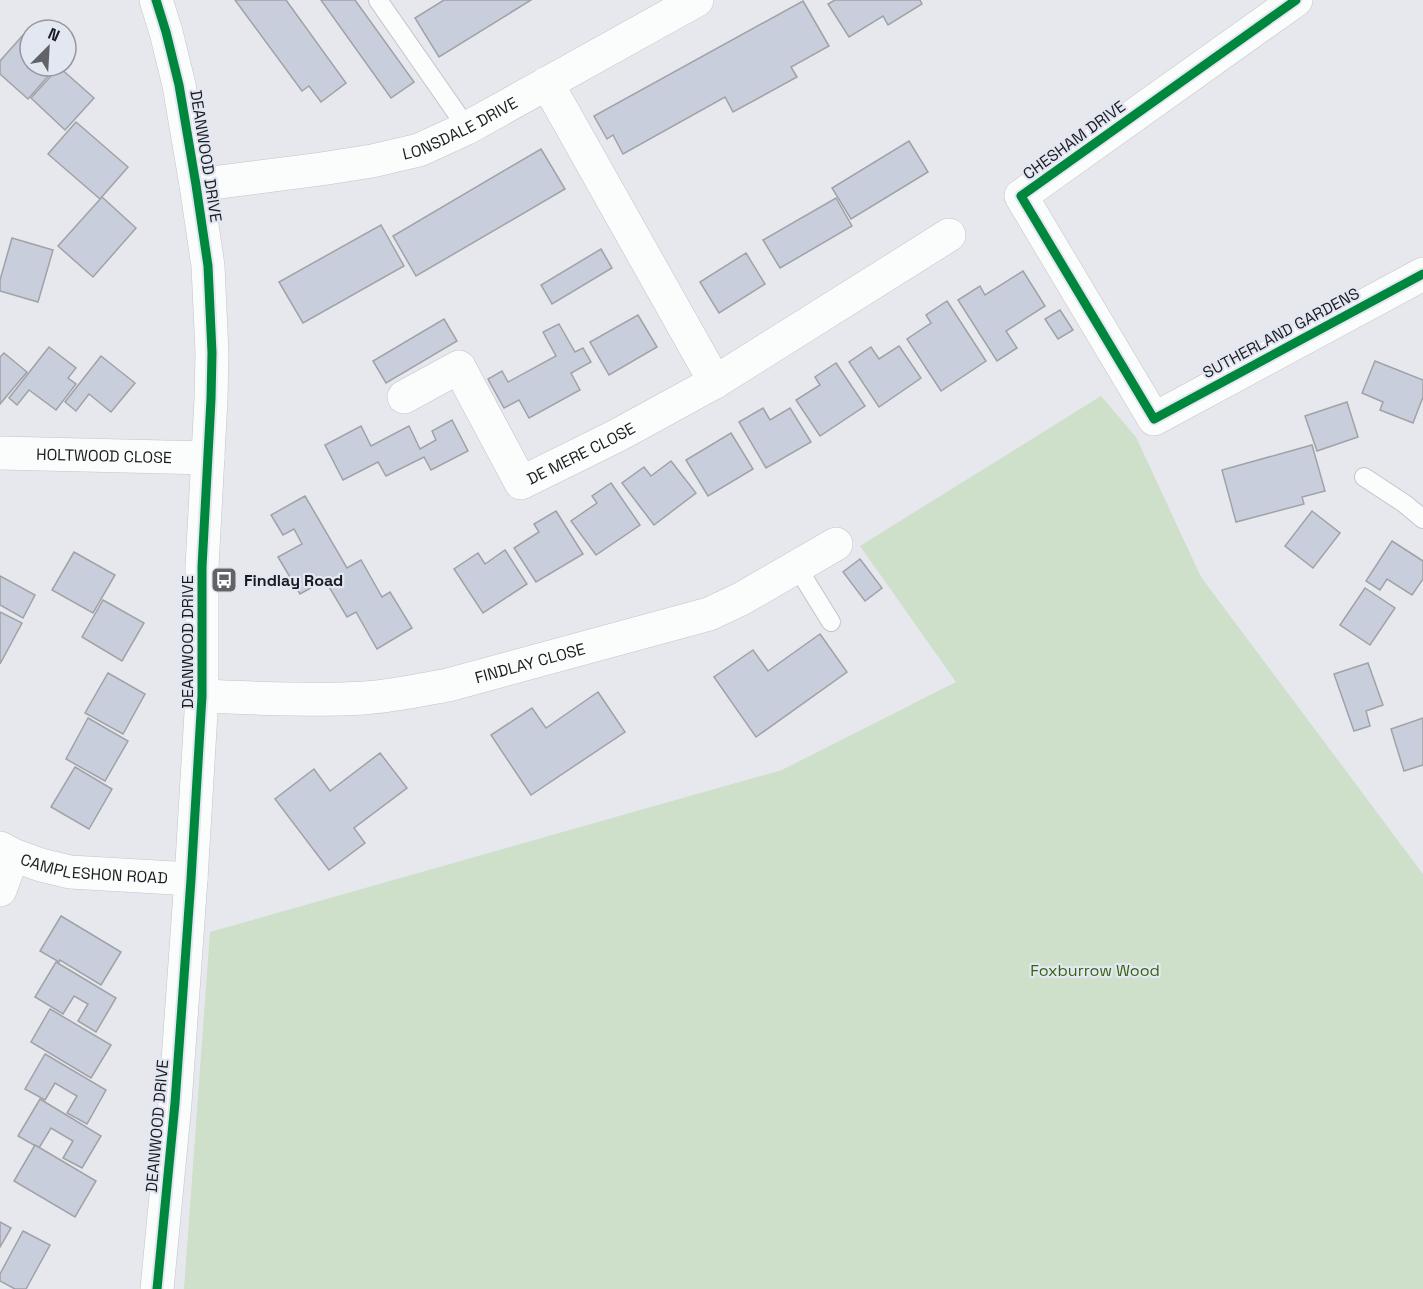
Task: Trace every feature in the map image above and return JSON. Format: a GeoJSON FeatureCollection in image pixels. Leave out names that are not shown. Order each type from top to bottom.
{"type":"FeatureCollection","features":[{"type":"Feature","properties":{"kind":"street","name":"DEANWOOD DRIVE"},"geometry":{"type":"LineString","coordinates":[[156,0],[179,85],[196,185],[208,266],[212,353],[202,567],[202,696],[175,1103],[157,1289]]}},
{"type":"Feature","properties":{"kind":"street","name":"LONSDALE DRIVE"},"geometry":{"type":"LineString","coordinates":[[196,185],[321,169],[419,150],[467,128],[697,0]]}},
{"type":"Feature","properties":{"kind":"street","name":"CHESHAM DRIVE"},"geometry":{"type":"LineString","coordinates":[[1154,419],[1021,196],[1296,0]]}},
{"type":"Feature","properties":{"kind":"street"},"geometry":{"type":"LineString","coordinates":[[547,83],[715,382]]}},
{"type":"Feature","properties":{"kind":"street","name":"DE MERE CLOSE"},"geometry":{"type":"LineString","coordinates":[[404,397],[459,368],[521,483],[618,435],[715,382],[949,235]]}},
{"type":"Feature","properties":{"kind":"street","name":"SUTHERLAND GARDENS"},"geometry":{"type":"LineString","coordinates":[[1154,419],[1423,274]]}},
{"type":"Feature","properties":{"kind":"street","name":"HOLTWOOD CLOSE"},"geometry":{"type":"LineString","coordinates":[[0,453],[208,458]]}},
{"type":"Feature","properties":{"kind":"street","name":"FINDLAY CLOSE"},"geometry":{"type":"LineString","coordinates":[[202,696],[271,699],[367,698],[448,685],[709,614],[741,599],[836,544]]}},
{"type":"Feature","properties":{"kind":"street"},"geometry":{"type":"LineString","coordinates":[[0,890],[6,852]]}},
{"type":"Feature","properties":{"kind":"street","name":"CAMPLESHON ROAD"},"geometry":{"type":"LineString","coordinates":[[6,852],[41,865],[69,872],[191,879]]}},
{"type":"Feature","properties":{"kind":"lane"},"geometry":{"type":"LineString","coordinates":[[378,0],[467,128]]}},
{"type":"Feature","properties":{"kind":"lane"},"geometry":{"type":"LineString","coordinates":[[1364,477],[1423,519]]}},
{"type":"Feature","properties":{"kind":"lane"},"geometry":{"type":"LineString","coordinates":[[797,567],[831,622]]}},
{"type":"Feature","properties":{"kind":"green space","name":"Foxburrow Wood"},"geometry":{"type":"Polygon","coordinates":[[[1101,396],[1136,437],[1201,577],[1423,874],[1423,1289],[184,1289],[210,932],[782,770],[956,682],[860,546],[1101,396]]]}},
{"type":"Feature","properties":{"kind":"building"},"geometry":{"type":"Polygon","coordinates":[[[235,0],[286,0],[346,83],[321,102],[309,86],[302,91],[235,0]]]}},
{"type":"Feature","properties":{"kind":"building"},"geometry":{"type":"Polygon","coordinates":[[[321,0],[355,0],[414,82],[391,98],[321,0]]]}},
{"type":"Feature","properties":{"kind":"building"},"geometry":{"type":"Polygon","coordinates":[[[444,0],[531,0],[439,57],[415,18],[444,0]]]}},
{"type":"Feature","properties":{"kind":"building"},"geometry":{"type":"Polygon","coordinates":[[[835,0],[920,0],[922,4],[888,25],[883,16],[849,37],[828,4],[835,0]]]}},
{"type":"Feature","properties":{"kind":"building"},"geometry":{"type":"Polygon","coordinates":[[[803,1],[829,46],[791,67],[797,77],[733,112],[725,97],[623,154],[613,135],[607,139],[594,116],[803,1]]]}},
{"type":"Feature","properties":{"kind":"building"},"geometry":{"type":"Polygon","coordinates":[[[18,41],[18,78],[46,78],[28,99],[0,74],[0,61],[18,41]]]}},
{"type":"Feature","properties":{"kind":"building"},"geometry":{"type":"Polygon","coordinates":[[[49,78],[71,78],[94,98],[65,130],[31,98],[49,78]]]}},
{"type":"Feature","properties":{"kind":"building"},"geometry":{"type":"Polygon","coordinates":[[[76,122],[128,167],[100,199],[48,154],[76,122]]]}},
{"type":"Feature","properties":{"kind":"building"},"geometry":{"type":"Polygon","coordinates":[[[909,141],[928,172],[851,219],[832,188],[909,141]]]}},
{"type":"Feature","properties":{"kind":"building"},"geometry":{"type":"Polygon","coordinates":[[[541,149],[565,189],[416,276],[393,236],[541,149]]]}},
{"type":"Feature","properties":{"kind":"building"},"geometry":{"type":"Polygon","coordinates":[[[102,197],[136,228],[93,277],[58,246],[102,197]]]}},
{"type":"Feature","properties":{"kind":"building"},"geometry":{"type":"Polygon","coordinates":[[[836,198],[852,226],[780,268],[763,240],[836,198]]]}},
{"type":"Feature","properties":{"kind":"building"},"geometry":{"type":"Polygon","coordinates":[[[381,225],[404,266],[303,323],[279,282],[381,225]]]}},
{"type":"Feature","properties":{"kind":"building"},"geometry":{"type":"Polygon","coordinates":[[[12,238],[53,250],[38,302],[0,291],[0,280],[12,238]]]}},
{"type":"Feature","properties":{"kind":"building"},"geometry":{"type":"Polygon","coordinates":[[[601,249],[612,268],[552,304],[541,285],[601,249]]]}},
{"type":"Feature","properties":{"kind":"building"},"geometry":{"type":"Polygon","coordinates":[[[746,253],[765,284],[719,313],[700,282],[746,253]]]}},
{"type":"Feature","properties":{"kind":"building"},"geometry":{"type":"Polygon","coordinates":[[[1023,271],[1045,306],[1006,331],[1017,348],[997,361],[958,300],[980,286],[985,295],[1023,271]]]}},
{"type":"Feature","properties":{"kind":"building"},"geometry":{"type":"Polygon","coordinates":[[[947,301],[986,361],[941,391],[907,339],[931,323],[926,315],[947,301]]]}},
{"type":"Feature","properties":{"kind":"building"},"geometry":{"type":"Polygon","coordinates":[[[1060,310],[1073,330],[1058,339],[1045,319],[1060,310]]]}},
{"type":"Feature","properties":{"kind":"building"},"geometry":{"type":"Polygon","coordinates":[[[638,315],[657,347],[609,375],[590,342],[638,315]]]}},
{"type":"Feature","properties":{"kind":"building"},"geometry":{"type":"Polygon","coordinates":[[[444,319],[457,341],[386,383],[373,361],[444,319]]]}},
{"type":"Feature","properties":{"kind":"building"},"geometry":{"type":"Polygon","coordinates":[[[559,324],[575,352],[583,348],[591,362],[571,373],[580,390],[529,418],[519,400],[504,408],[488,379],[502,371],[508,382],[556,356],[543,332],[559,324]]]}},
{"type":"Feature","properties":{"kind":"building"},"geometry":{"type":"Polygon","coordinates":[[[899,346],[921,378],[879,407],[849,362],[871,347],[879,359],[899,346]]]}},
{"type":"Feature","properties":{"kind":"building"},"geometry":{"type":"Polygon","coordinates":[[[49,347],[76,368],[68,378],[76,384],[56,410],[29,390],[17,405],[9,398],[49,347]]]}},
{"type":"Feature","properties":{"kind":"building"},"geometry":{"type":"Polygon","coordinates":[[[4,353],[27,372],[0,404],[0,357],[4,353]]]}},
{"type":"Feature","properties":{"kind":"building"},"geometry":{"type":"Polygon","coordinates":[[[101,356],[135,383],[111,412],[89,394],[76,411],[65,402],[101,356]]]}},
{"type":"Feature","properties":{"kind":"building"},"geometry":{"type":"Polygon","coordinates":[[[1375,361],[1423,380],[1423,397],[1413,423],[1380,410],[1383,402],[1362,393],[1375,361]]]}},
{"type":"Feature","properties":{"kind":"building"},"geometry":{"type":"Polygon","coordinates":[[[836,363],[865,406],[820,436],[796,400],[820,385],[815,377],[836,363]]]}},
{"type":"Feature","properties":{"kind":"building"},"geometry":{"type":"Polygon","coordinates":[[[1347,402],[1358,437],[1317,451],[1305,416],[1347,402]]]}},
{"type":"Feature","properties":{"kind":"building"},"geometry":{"type":"Polygon","coordinates":[[[763,408],[770,420],[790,408],[811,442],[766,468],[739,422],[763,408]]]}},
{"type":"Feature","properties":{"kind":"building"},"geometry":{"type":"Polygon","coordinates":[[[452,420],[468,451],[431,470],[424,457],[386,476],[378,462],[343,480],[325,445],[361,426],[371,446],[409,426],[420,449],[436,440],[432,431],[452,420]]]}},
{"type":"Feature","properties":{"kind":"building"},"geometry":{"type":"Polygon","coordinates":[[[731,433],[753,469],[708,496],[686,460],[731,433]]]}},
{"type":"Feature","properties":{"kind":"building"},"geometry":{"type":"Polygon","coordinates":[[[1312,445],[1325,491],[1302,497],[1304,504],[1236,522],[1222,470],[1312,445]]]}},
{"type":"Feature","properties":{"kind":"building"},"geometry":{"type":"Polygon","coordinates":[[[671,461],[696,493],[654,525],[622,483],[644,467],[651,476],[671,461]]]}},
{"type":"Feature","properties":{"kind":"building"},"geometry":{"type":"Polygon","coordinates":[[[611,483],[640,525],[596,555],[571,521],[597,503],[592,496],[611,483]]]}},
{"type":"Feature","properties":{"kind":"building"},"geometry":{"type":"Polygon","coordinates":[[[305,496],[347,568],[361,560],[382,597],[390,592],[412,628],[377,649],[356,612],[347,617],[325,580],[300,594],[278,557],[302,544],[294,529],[283,535],[271,515],[305,496]]]}},
{"type":"Feature","properties":{"kind":"building"},"geometry":{"type":"Polygon","coordinates":[[[556,511],[583,554],[536,582],[514,548],[539,532],[534,524],[556,511]]]}},
{"type":"Feature","properties":{"kind":"building"},"geometry":{"type":"Polygon","coordinates":[[[1312,511],[1340,533],[1313,568],[1285,546],[1312,511]]]}},
{"type":"Feature","properties":{"kind":"building"},"geometry":{"type":"Polygon","coordinates":[[[1392,541],[1423,561],[1423,579],[1412,595],[1387,579],[1380,590],[1366,581],[1392,541]]]}},
{"type":"Feature","properties":{"kind":"building"},"geometry":{"type":"Polygon","coordinates":[[[505,550],[527,584],[483,613],[454,569],[478,553],[485,564],[505,550]]]}},
{"type":"Feature","properties":{"kind":"building"},"geometry":{"type":"Polygon","coordinates":[[[74,552],[115,575],[93,613],[52,590],[74,552]]]}},
{"type":"Feature","properties":{"kind":"building"},"geometry":{"type":"Polygon","coordinates":[[[860,559],[882,588],[865,601],[843,572],[860,559]]]}},
{"type":"Feature","properties":{"kind":"building"},"geometry":{"type":"Polygon","coordinates":[[[0,576],[35,595],[23,618],[0,605],[0,576]]]}},
{"type":"Feature","properties":{"kind":"building"},"geometry":{"type":"Polygon","coordinates":[[[1365,588],[1395,608],[1370,645],[1340,625],[1365,588]]]}},
{"type":"Feature","properties":{"kind":"building"},"geometry":{"type":"Polygon","coordinates":[[[103,600],[144,623],[122,661],[82,637],[103,600]]]}},
{"type":"Feature","properties":{"kind":"building"},"geometry":{"type":"Polygon","coordinates":[[[0,612],[22,623],[0,664],[0,612]]]}},
{"type":"Feature","properties":{"kind":"building"},"geometry":{"type":"Polygon","coordinates":[[[820,634],[847,672],[756,737],[714,677],[753,650],[768,671],[820,634]]]}},
{"type":"Feature","properties":{"kind":"building"},"geometry":{"type":"Polygon","coordinates":[[[1368,663],[1383,705],[1366,711],[1370,726],[1354,731],[1334,674],[1368,663]]]}},
{"type":"Feature","properties":{"kind":"building"},"geometry":{"type":"Polygon","coordinates":[[[108,673],[145,694],[123,734],[85,713],[108,673]]]}},
{"type":"Feature","properties":{"kind":"building"},"geometry":{"type":"Polygon","coordinates":[[[598,692],[625,732],[531,795],[491,735],[532,708],[546,728],[598,692]]]}},
{"type":"Feature","properties":{"kind":"building"},"geometry":{"type":"Polygon","coordinates":[[[88,718],[128,741],[105,781],[66,759],[88,718]]]}},
{"type":"Feature","properties":{"kind":"building"},"geometry":{"type":"Polygon","coordinates":[[[1423,718],[1423,765],[1404,771],[1391,729],[1423,718]]]}},
{"type":"Feature","properties":{"kind":"building"},"geometry":{"type":"Polygon","coordinates":[[[380,753],[407,788],[354,828],[365,843],[329,870],[275,799],[314,769],[330,791],[380,753]]]}},
{"type":"Feature","properties":{"kind":"building"},"geometry":{"type":"Polygon","coordinates":[[[75,767],[112,789],[89,829],[51,807],[75,767]]]}},
{"type":"Feature","properties":{"kind":"building"},"geometry":{"type":"Polygon","coordinates":[[[61,916],[121,952],[101,985],[60,960],[59,962],[40,951],[61,916]]]}},
{"type":"Feature","properties":{"kind":"building"},"geometry":{"type":"Polygon","coordinates":[[[56,962],[116,998],[96,1032],[78,1021],[88,1004],[74,996],[63,1014],[35,997],[56,962]]]}},
{"type":"Feature","properties":{"kind":"building"},"geometry":{"type":"Polygon","coordinates":[[[50,1009],[111,1045],[91,1078],[31,1042],[50,1009]]]}},
{"type":"Feature","properties":{"kind":"building"},"geometry":{"type":"Polygon","coordinates":[[[45,1054],[106,1090],[87,1124],[67,1113],[77,1096],[55,1083],[45,1100],[25,1089],[45,1054]]]}},
{"type":"Feature","properties":{"kind":"building"},"geometry":{"type":"Polygon","coordinates":[[[40,1099],[101,1136],[82,1168],[63,1158],[73,1141],[51,1128],[39,1148],[18,1136],[40,1099]]]}},
{"type":"Feature","properties":{"kind":"building"},"geometry":{"type":"Polygon","coordinates":[[[35,1145],[96,1181],[75,1217],[14,1181],[35,1145]]]}},
{"type":"Feature","properties":{"kind":"building"},"geometry":{"type":"Polygon","coordinates":[[[0,1222],[11,1228],[0,1247],[0,1222]]]}},
{"type":"Feature","properties":{"kind":"building"},"geometry":{"type":"Polygon","coordinates":[[[23,1231],[50,1245],[26,1289],[15,1289],[0,1281],[0,1274],[23,1231]]]}},
{"type":"Feature","properties":{"kind":"cycle path"},"geometry":{"type":"LineString","coordinates":[[156,0],[179,85],[196,185],[208,266],[212,353],[202,567],[202,696],[175,1103],[157,1289]]}},
{"type":"Feature","properties":{"kind":"cycle path"},"geometry":{"type":"LineString","coordinates":[[1296,0],[1021,196],[1154,419],[1423,274]]}},
{"type":"Feature","properties":{"kind":"place","name":"Findlay Road"},"geometry":{"type":"Point","coordinates":[224,580]}}]}
